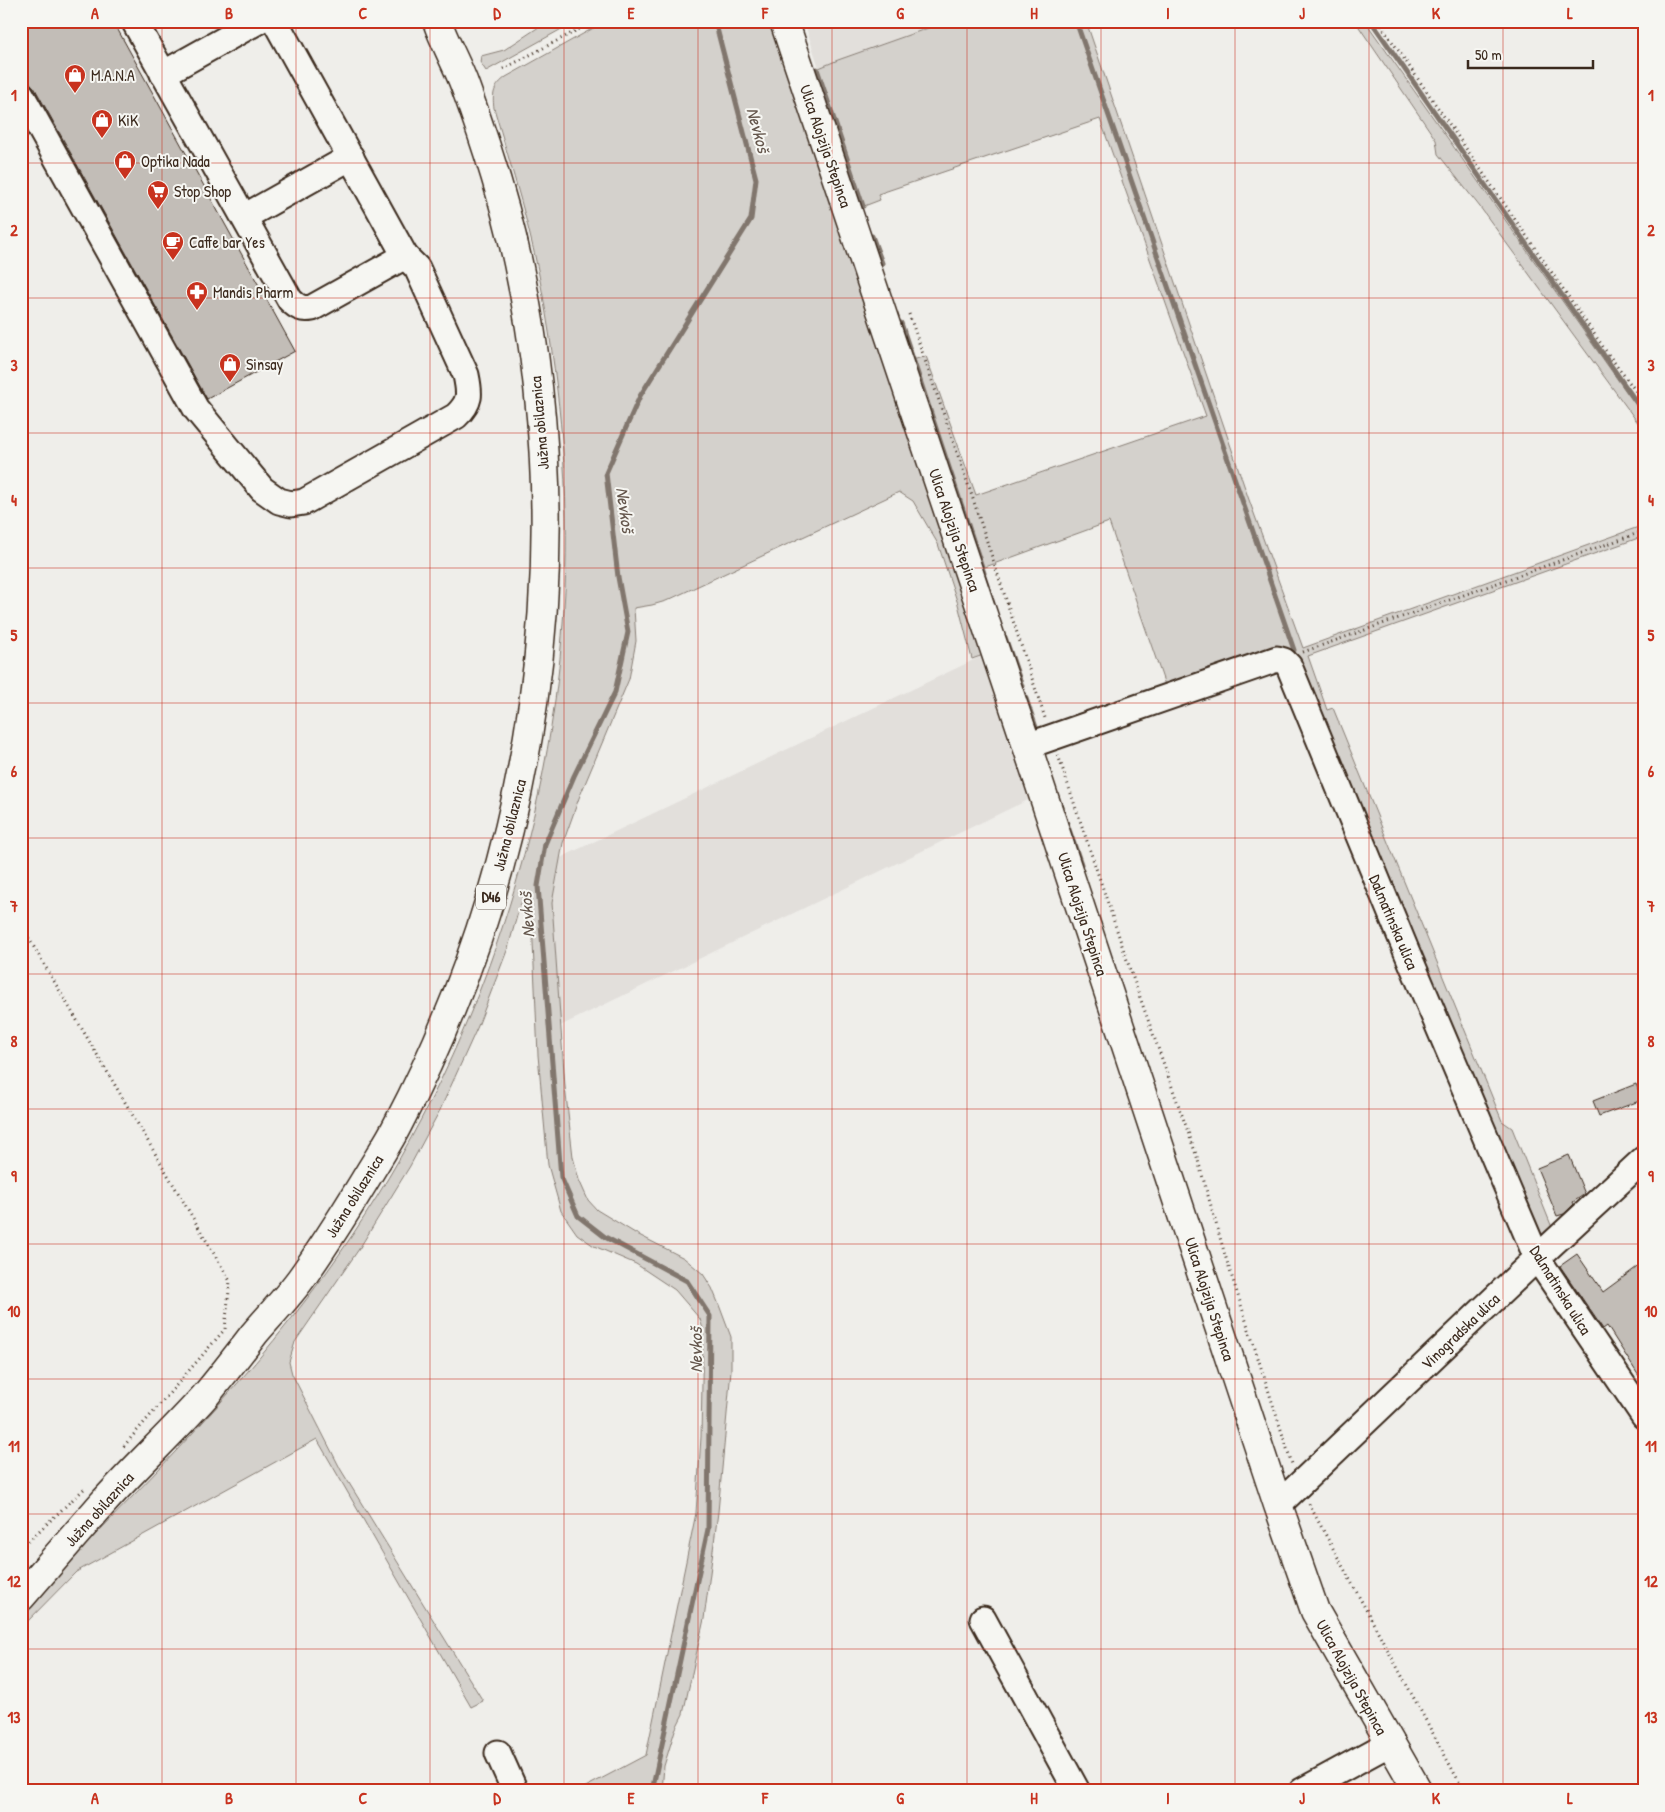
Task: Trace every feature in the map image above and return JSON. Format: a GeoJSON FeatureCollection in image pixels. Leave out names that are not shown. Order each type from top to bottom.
{"type":"FeatureCollection","features":[{"type":"Feature","properties":{"kind":"main road","name":"Južna obilaznica"},"geometry":{"type":"LineString","coordinates":[[438,21],[445,43],[456,62]]}},
{"type":"Feature","properties":{"kind":"main road","name":"Južna obilaznica"},"geometry":{"type":"LineString","coordinates":[[21,1597],[103,1503],[205,1396],[307,1270],[348,1208],[397,1127],[436,1047],[459,991],[490,899],[509,832],[532,720],[542,638],[546,572],[544,462],[534,364],[518,263],[484,140],[456,62],[447,21]]}},
{"type":"Feature","properties":{"kind":"main road","name":"Ulica Alojzija Stepinca"},"geometry":{"type":"LineString","coordinates":[[784,21],[1039,741],[1278,1505],[1315,1611],[1418,1791]]}},
{"type":"Feature","properties":{"kind":"street"},"geometry":{"type":"LineString","coordinates":[[134,21],[295,306],[301,309],[312,308],[405,256]]}},
{"type":"Feature","properties":{"kind":"street"},"geometry":{"type":"LineString","coordinates":[[164,74],[258,21]]}},
{"type":"Feature","properties":{"kind":"street"},"geometry":{"type":"LineString","coordinates":[[21,94],[196,409],[262,489],[279,501],[292,504],[304,502],[456,416],[469,399],[469,388],[466,375],[416,268],[405,256],[275,21]]}},
{"type":"Feature","properties":{"kind":"street"},"geometry":{"type":"LineString","coordinates":[[244,217],[351,157]]}},
{"type":"Feature","properties":{"kind":"street"},"geometry":{"type":"LineString","coordinates":[[1039,741],[1277,659],[1284,661]]}},
{"type":"Feature","properties":{"kind":"street","name":"Dalmatinska ulica"},"geometry":{"type":"LineString","coordinates":[[1284,661],[1289,666],[1296,681],[1402,940],[1537,1258],[1644,1416]]}},
{"type":"Feature","properties":{"kind":"street","name":"Vinogradska ulica"},"geometry":{"type":"LineString","coordinates":[[1278,1505],[1537,1258],[1644,1159]]}},
{"type":"Feature","properties":{"kind":"street"},"geometry":{"type":"LineString","coordinates":[[983,1619],[1078,1791]]}},
{"type":"Feature","properties":{"kind":"street"},"geometry":{"type":"LineString","coordinates":[[1302,1791],[1390,1743]]}},
{"type":"Feature","properties":{"kind":"street"},"geometry":{"type":"LineString","coordinates":[[498,1753],[515,1791]]}},
{"type":"Feature","properties":{"kind":"path"},"geometry":{"type":"LineString","coordinates":[[504,69],[596,21]]}},
{"type":"Feature","properties":{"kind":"path"},"geometry":{"type":"LineString","coordinates":[[1378,21],[1608,354],[1644,402]]}},
{"type":"Feature","properties":{"kind":"path"},"geometry":{"type":"LineString","coordinates":[[909,314],[975,505],[1039,741],[1132,975],[1197,1157],[1225,1255],[1299,1484],[1464,1791]]}},
{"type":"Feature","properties":{"kind":"path"},"geometry":{"type":"LineString","coordinates":[[1284,661],[1323,645],[1644,531]]}},
{"type":"Feature","properties":{"kind":"path"},"geometry":{"type":"LineString","coordinates":[[21,925],[230,1282],[225,1330],[122,1449]]}},
{"type":"Feature","properties":{"kind":"path"},"geometry":{"type":"LineString","coordinates":[[21,1548],[89,1484]]}},
{"type":"Feature","properties":{"kind":"shaded area"},"geometry":{"type":"Polygon","coordinates":[[[548,21],[576,21],[486,71],[480,62],[481,56],[504,50],[548,21]]]}},
{"type":"Feature","properties":{"kind":"shaded area"},"geometry":{"type":"Polygon","coordinates":[[[606,21],[774,21],[986,654],[972,659],[958,604],[938,544],[913,501],[899,492],[666,601],[634,608],[636,641],[629,679],[579,798],[563,843],[552,903],[565,1086],[573,1157],[579,1180],[588,1200],[597,1210],[635,1233],[684,1258],[703,1274],[712,1288],[731,1337],[731,1370],[718,1512],[704,1619],[683,1714],[675,1730],[664,1766],[662,1791],[578,1791],[646,1755],[696,1513],[701,1437],[703,1329],[700,1319],[675,1290],[636,1264],[594,1246],[577,1234],[561,1211],[548,1165],[538,1055],[532,920],[530,901],[525,898],[520,905],[508,948],[478,1026],[440,1110],[410,1166],[359,1249],[295,1342],[289,1362],[292,1374],[341,1470],[483,1701],[471,1707],[317,1439],[76,1572],[21,1628],[21,1611],[140,1489],[218,1405],[292,1318],[326,1273],[377,1197],[422,1117],[462,1034],[495,949],[522,861],[543,772],[557,681],[565,590],[566,516],[559,405],[543,296],[533,248],[494,108],[493,98],[496,87],[506,77],[606,21]]]}},
{"type":"Feature","properties":{"kind":"shaded area"},"geometry":{"type":"Polygon","coordinates":[[[804,21],[948,21],[819,68],[804,21]]]}},
{"type":"Feature","properties":{"kind":"shaded area"},"geometry":{"type":"Polygon","coordinates":[[[948,21],[1086,21],[1248,497],[1303,648],[1644,525],[1644,536],[1308,656],[1327,710],[1333,708],[1502,1121],[1512,1128],[1555,1235],[1540,1247],[1286,649],[1166,688],[1109,522],[977,570],[906,362],[926,356],[976,495],[1206,416],[1100,119],[878,194],[880,200],[859,208],[815,75],[819,68],[838,60],[948,21]]]}},
{"type":"Feature","properties":{"kind":"shaded area"},"geometry":{"type":"Polygon","coordinates":[[[1355,21],[1365,21],[1644,417],[1644,431],[1480,207],[1438,154],[1436,140],[1355,21]]]}},
{"type":"Feature","properties":{"kind":"shaded area"},"geometry":{"type":"Polygon","coordinates":[[[986,654],[1032,798],[560,1026],[552,903],[560,858],[986,654]]]}},
{"type":"Feature","properties":{"kind":"building","name":"Stop Shop"},"geometry":{"type":"Polygon","coordinates":[[[21,21],[113,21],[295,351],[207,399],[34,87],[28,82],[21,69],[21,21]]]}},
{"type":"Feature","properties":{"kind":"building"},"geometry":{"type":"Polygon","coordinates":[[[1636,1084],[1642,1100],[1599,1116],[1593,1101],[1636,1084]]]}},
{"type":"Feature","properties":{"kind":"building"},"geometry":{"type":"Polygon","coordinates":[[[1569,1155],[1585,1194],[1573,1202],[1574,1204],[1564,1214],[1557,1216],[1537,1168],[1569,1155]]]}},
{"type":"Feature","properties":{"kind":"building"},"geometry":{"type":"Polygon","coordinates":[[[1577,1254],[1603,1292],[1644,1262],[1644,1384],[1607,1326],[1603,1329],[1560,1266],[1577,1254]]]}},
{"type":"Feature","properties":{"kind":"waterway","name":"Nevkoš"},"geometry":{"type":"LineString","coordinates":[[652,1791],[708,1529],[710,1316],[687,1281],[605,1237],[578,1216],[561,1177],[538,886],[545,844],[574,776],[615,692],[628,632],[618,577],[606,473],[640,396],[751,219],[756,179],[715,21]]}},
{"type":"Feature","properties":{"kind":"waterway"},"geometry":{"type":"LineString","coordinates":[[1076,21],[1294,650]]}},
{"type":"Feature","properties":{"kind":"waterway"},"geometry":{"type":"LineString","coordinates":[[1371,21],[1644,413]]}},
{"type":"Feature","properties":{"kind":"waterway"},"geometry":{"type":"LineString","coordinates":[[817,69],[863,206]]}},
{"type":"Feature","properties":{"kind":"waterway"},"geometry":{"type":"LineString","coordinates":[[872,236],[882,263]]}},
{"type":"Feature","properties":{"kind":"waterway"},"geometry":{"type":"LineString","coordinates":[[901,323],[984,573]]}},
{"type":"Feature","properties":{"kind":"waterway"},"geometry":{"type":"LineString","coordinates":[[1005,637],[1022,686]]}},
{"type":"Feature","properties":{"kind":"waterway"},"geometry":{"type":"LineString","coordinates":[[1024,693],[1038,733]]}},
{"type":"Feature","properties":{"kind":"waterway"},"geometry":{"type":"LineString","coordinates":[[1063,812],[1081,864]]}},
{"type":"Feature","properties":{"kind":"place","name":"M.A.N.A"},"geometry":{"type":"Point","coordinates":[75,94]}},
{"type":"Feature","properties":{"kind":"place","name":"KiK"},"geometry":{"type":"Point","coordinates":[102,139]}},
{"type":"Feature","properties":{"kind":"place","name":"Optika Nada"},"geometry":{"type":"Point","coordinates":[125,180]}},
{"type":"Feature","properties":{"kind":"place","name":"Stop Shop"},"geometry":{"type":"Point","coordinates":[158,210]}},
{"type":"Feature","properties":{"kind":"place","name":"Caffe bar Yes"},"geometry":{"type":"Point","coordinates":[173,261]}},
{"type":"Feature","properties":{"kind":"place","name":"Mandis Pharm"},"geometry":{"type":"Point","coordinates":[197,311]}},
{"type":"Feature","properties":{"kind":"place","name":"Sinsay"},"geometry":{"type":"Point","coordinates":[230,383]}}]}
